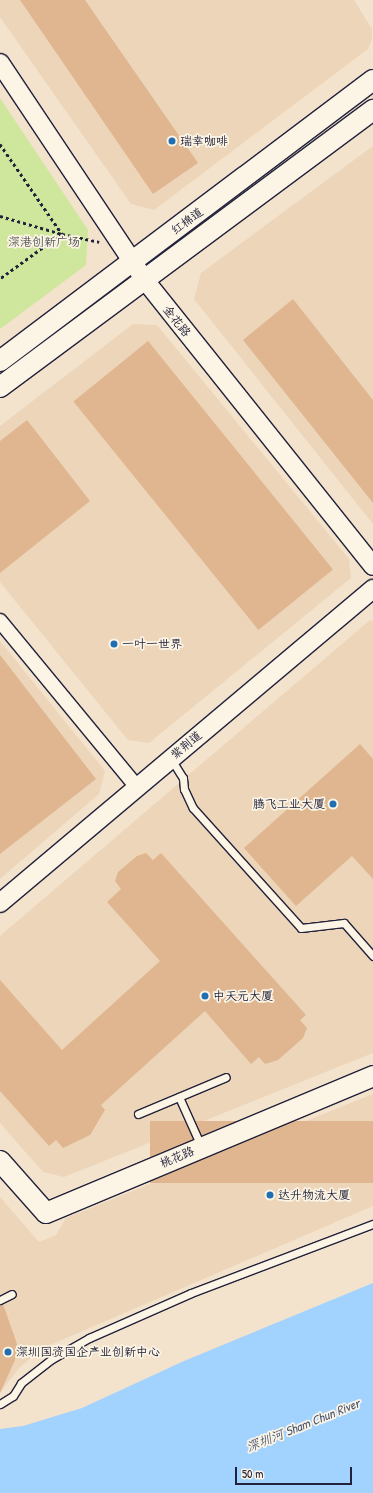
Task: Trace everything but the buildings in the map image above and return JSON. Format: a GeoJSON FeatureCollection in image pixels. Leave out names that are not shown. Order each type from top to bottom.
{"type":"FeatureCollection","features":[{"type":"Feature","properties":{"kind":"main road","name":"红棉道"},"geometry":{"type":"LineString","coordinates":[[0,361],[373,80]]}},
{"type":"Feature","properties":{"kind":"main road","name":"红棉道"},"geometry":{"type":"LineString","coordinates":[[0,387],[373,110]]}},
{"type":"Feature","properties":{"kind":"main road","name":"桃花路"},"geometry":{"type":"LineString","coordinates":[[0,1161],[46,1213],[201,1146],[373,1076]]}},
{"type":"Feature","properties":{"kind":"street","name":"金花路"},"geometry":{"type":"LineString","coordinates":[[0,63],[144,280],[373,566]]}},
{"type":"Feature","properties":{"kind":"street","name":"紫荆道"},"geometry":{"type":"LineString","coordinates":[[0,902],[373,589]]}},
{"type":"Feature","properties":{"kind":"street"},"geometry":{"type":"LineString","coordinates":[[0,621],[137,787]]}},
{"type":"Feature","properties":{"kind":"lane"},"geometry":{"type":"LineString","coordinates":[[171,759],[183,778],[184,789],[193,808],[301,928],[344,923],[373,956]]}},
{"type":"Feature","properties":{"kind":"lane"},"geometry":{"type":"LineString","coordinates":[[138,1114],[226,1077]]}},
{"type":"Feature","properties":{"kind":"lane"},"geometry":{"type":"LineString","coordinates":[[179,1097],[201,1146]]}},
{"type":"Feature","properties":{"kind":"lane"},"geometry":{"type":"LineString","coordinates":[[0,1404],[13,1396],[21,1383],[52,1359],[89,1338],[191,1294],[373,1224]]}},
{"type":"Feature","properties":{"kind":"lane"},"geometry":{"type":"LineString","coordinates":[[0,1300],[12,1294]]}},
{"type":"Feature","properties":{"kind":"path"},"geometry":{"type":"LineString","coordinates":[[0,144],[62,234]]}},
{"type":"Feature","properties":{"kind":"path"},"geometry":{"type":"LineString","coordinates":[[0,216],[62,234],[122,246]]}},
{"type":"Feature","properties":{"kind":"path"},"geometry":{"type":"LineString","coordinates":[[0,279],[62,234]]}},
{"type":"Feature","properties":{"kind":"shaded area"},"geometry":{"type":"Polygon","coordinates":[[[0,0],[354,0],[372,29],[372,39],[368,49],[154,210],[131,204],[0,17],[0,0]]]}},
{"type":"Feature","properties":{"kind":"shaded area"},"geometry":{"type":"Polygon","coordinates":[[[373,146],[373,524],[194,299],[201,273],[373,146]]]}},
{"type":"Feature","properties":{"kind":"shaded area"},"geometry":{"type":"Polygon","coordinates":[[[133,324],[157,325],[349,559],[351,578],[149,743],[128,740],[0,582],[0,426],[133,324]]]}},
{"type":"Feature","properties":{"kind":"shaded area"},"geometry":{"type":"Polygon","coordinates":[[[370,620],[373,621],[373,1053],[64,1177],[43,1172],[0,1123],[0,936],[370,620]]]}},
{"type":"Feature","properties":{"kind":"shaded area"},"geometry":{"type":"Polygon","coordinates":[[[0,641],[105,771],[99,794],[0,879],[0,641]]]}},
{"type":"Feature","properties":{"kind":"shaded area"},"geometry":{"type":"Polygon","coordinates":[[[373,1094],[373,1206],[43,1348],[19,1368],[0,1393],[0,1197],[39,1242],[56,1235],[66,1218],[373,1094]]]}},
{"type":"Feature","properties":{"kind":"green space","name":"深港创新广场"},"geometry":{"type":"Polygon","coordinates":[[[0,98],[88,230],[86,265],[0,329],[0,98]]]}},
{"type":"Feature","properties":{"kind":"water","name":"深圳河 Sham Chun River"},"geometry":{"type":"Polygon","coordinates":[[[373,1283],[373,1493],[0,1493],[0,1429],[23,1426],[82,1408],[184,1361],[373,1283]]]}},
{"type":"Feature","properties":{"kind":"place","name":"瑞幸咖啡"},"geometry":{"type":"Point","coordinates":[172,141]}},
{"type":"Feature","properties":{"kind":"place","name":"一叶一世界"},"geometry":{"type":"Point","coordinates":[114,644]}},
{"type":"Feature","properties":{"kind":"place","name":"腾飞工业大厦"},"geometry":{"type":"Point","coordinates":[333,804]}},
{"type":"Feature","properties":{"kind":"place","name":"中天元大厦"},"geometry":{"type":"Point","coordinates":[205,996]}},
{"type":"Feature","properties":{"kind":"place","name":"达升物流大厦"},"geometry":{"type":"Point","coordinates":[270,1195]}},
{"type":"Feature","properties":{"kind":"place","name":"深圳国资国企产业创新中心"},"geometry":{"type":"Point","coordinates":[8,1352]}}]}
